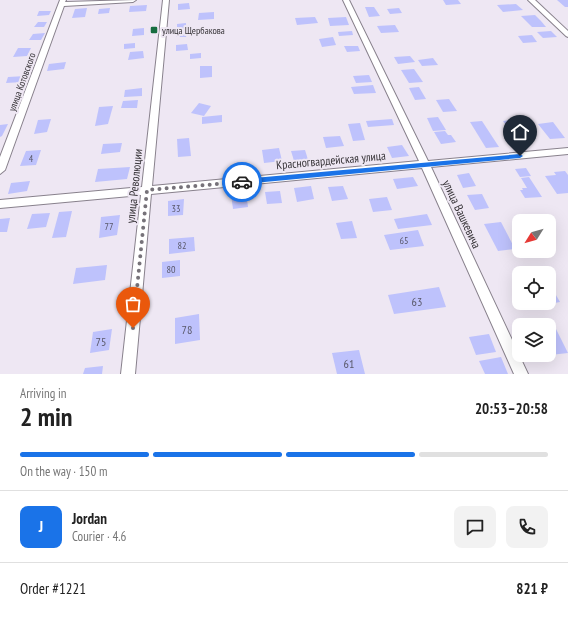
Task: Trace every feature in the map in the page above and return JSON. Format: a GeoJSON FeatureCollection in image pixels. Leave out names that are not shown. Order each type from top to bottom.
{"type":"FeatureCollection","features":[{"type":"Feature","properties":{"kind":"street"},"geometry":{"type":"LineString","coordinates":[[62,2],[133,0]]}},
{"type":"Feature","properties":{"kind":"street","name":"улица Революции"},"geometry":{"type":"LineString","coordinates":[[128,374],[166,0]]}},
{"type":"Feature","properties":{"kind":"street","name":"улица Вашкевича"},"geometry":{"type":"LineString","coordinates":[[346,0],[425,164],[521,374]]}},
{"type":"Feature","properties":{"kind":"street"},"geometry":{"type":"LineString","coordinates":[[531,0],[568,35]]}},
{"type":"Feature","properties":{"kind":"street","name":"улица Котовского"},"geometry":{"type":"LineString","coordinates":[[0,170],[62,2]]}},
{"type":"Feature","properties":{"kind":"street","name":"Красногвардейская улица"},"geometry":{"type":"LineString","coordinates":[[0,204],[568,151]]}},
{"type":"Feature","properties":{"kind":"building"},"geometry":{"type":"Polygon","coordinates":[[[443,0],[458,0],[461,4],[446,5],[443,0]]]}},
{"type":"Feature","properties":{"kind":"building"},"geometry":{"type":"Polygon","coordinates":[[[557,0],[568,0],[568,7],[565,7],[557,0]]]}},
{"type":"Feature","properties":{"kind":"building"},"geometry":{"type":"Polygon","coordinates":[[[189,3],[190,9],[178,10],[178,4],[189,3]]]}},
{"type":"Feature","properties":{"kind":"building"},"geometry":{"type":"Polygon","coordinates":[[[516,4],[523,10],[503,12],[497,5],[516,4]]]}},
{"type":"Feature","properties":{"kind":"building"},"geometry":{"type":"Polygon","coordinates":[[[147,5],[146,11],[129,12],[130,6],[147,5]]]}},
{"type":"Feature","properties":{"kind":"building"},"geometry":{"type":"Polygon","coordinates":[[[365,7],[374,7],[380,16],[369,17],[365,7]]]}},
{"type":"Feature","properties":{"kind":"building"},"geometry":{"type":"Polygon","coordinates":[[[87,8],[85,17],[72,18],[75,9],[87,8]]]}},
{"type":"Feature","properties":{"kind":"building"},"geometry":{"type":"Polygon","coordinates":[[[110,8],[109,13],[98,14],[99,9],[110,8]]]}},
{"type":"Feature","properties":{"kind":"building"},"geometry":{"type":"Polygon","coordinates":[[[399,8],[402,13],[390,14],[387,9],[399,8]]]}},
{"type":"Feature","properties":{"kind":"building"},"geometry":{"type":"Polygon","coordinates":[[[39,11],[51,11],[49,15],[37,16],[39,11]]]}},
{"type":"Feature","properties":{"kind":"building"},"geometry":{"type":"Polygon","coordinates":[[[214,12],[214,19],[198,20],[199,13],[214,12]]]}},
{"type":"Feature","properties":{"kind":"building"},"geometry":{"type":"Polygon","coordinates":[[[535,15],[546,27],[532,27],[521,16],[535,15]]]}},
{"type":"Feature","properties":{"kind":"building"},"geometry":{"type":"Polygon","coordinates":[[[315,17],[318,23],[297,25],[295,18],[315,17]]]}},
{"type":"Feature","properties":{"kind":"building"},"geometry":{"type":"Polygon","coordinates":[[[346,17],[349,25],[330,26],[328,18],[346,17]]]}},
{"type":"Feature","properties":{"kind":"building"},"geometry":{"type":"Polygon","coordinates":[[[38,22],[47,22],[44,27],[34,27],[38,22]]]}},
{"type":"Feature","properties":{"kind":"building"},"geometry":{"type":"Polygon","coordinates":[[[186,23],[186,29],[177,30],[177,24],[186,23]]]}},
{"type":"Feature","properties":{"kind":"building"},"geometry":{"type":"Polygon","coordinates":[[[395,25],[399,32],[381,33],[377,26],[395,25]]]}},
{"type":"Feature","properties":{"kind":"building"},"geometry":{"type":"Polygon","coordinates":[[[144,28],[144,35],[132,36],[133,29],[144,28]]]}},
{"type":"Feature","properties":{"kind":"building"},"geometry":{"type":"Polygon","coordinates":[[[352,31],[353,35],[339,36],[338,32],[352,31]]]}},
{"type":"Feature","properties":{"kind":"building"},"geometry":{"type":"Polygon","coordinates":[[[551,31],[557,37],[543,38],[537,32],[551,31]]]}},
{"type":"Feature","properties":{"kind":"building"},"geometry":{"type":"Polygon","coordinates":[[[187,32],[186,37],[176,37],[177,33],[187,32]]]}},
{"type":"Feature","properties":{"kind":"building"},"geometry":{"type":"Polygon","coordinates":[[[45,33],[41,40],[29,40],[33,34],[45,33]]]}},
{"type":"Feature","properties":{"kind":"building"},"geometry":{"type":"Polygon","coordinates":[[[532,35],[537,42],[523,43],[518,36],[532,35]]]}},
{"type":"Feature","properties":{"kind":"building"},"geometry":{"type":"Polygon","coordinates":[[[333,37],[336,45],[322,47],[319,39],[333,37]]]}},
{"type":"Feature","properties":{"kind":"building"},"geometry":{"type":"Polygon","coordinates":[[[135,43],[135,48],[124,49],[124,44],[135,43]]]}},
{"type":"Feature","properties":{"kind":"building"},"geometry":{"type":"Polygon","coordinates":[[[187,44],[188,50],[176,51],[176,45],[187,44]]]}},
{"type":"Feature","properties":{"kind":"building"},"geometry":{"type":"Polygon","coordinates":[[[344,46],[358,46],[360,51],[347,52],[344,46]]]}},
{"type":"Feature","properties":{"kind":"building"},"geometry":{"type":"Polygon","coordinates":[[[18,48],[31,48],[27,56],[13,57],[18,48]]]}},
{"type":"Feature","properties":{"kind":"building"},"geometry":{"type":"Polygon","coordinates":[[[143,51],[144,58],[128,60],[130,52],[143,51]]]}},
{"type":"Feature","properties":{"kind":"building"},"geometry":{"type":"Polygon","coordinates":[[[201,53],[201,58],[190,59],[190,54],[201,53]]]}},
{"type":"Feature","properties":{"kind":"building"},"geometry":{"type":"Polygon","coordinates":[[[410,56],[415,62],[398,64],[394,57],[410,56]]]}},
{"type":"Feature","properties":{"kind":"building"},"geometry":{"type":"Polygon","coordinates":[[[433,58],[438,65],[422,66],[418,60],[433,58]]]}},
{"type":"Feature","properties":{"kind":"building"},"geometry":{"type":"Polygon","coordinates":[[[66,62],[64,69],[47,71],[49,64],[66,62]]]}},
{"type":"Feature","properties":{"kind":"building"},"geometry":{"type":"Polygon","coordinates":[[[200,66],[212,66],[212,77],[200,78],[200,66]]]}},
{"type":"Feature","properties":{"kind":"building"},"geometry":{"type":"Polygon","coordinates":[[[414,69],[423,82],[409,83],[401,70],[414,69]]]}},
{"type":"Feature","properties":{"kind":"building"},"geometry":{"type":"Polygon","coordinates":[[[369,75],[372,82],[356,83],[353,76],[369,75]]]}},
{"type":"Feature","properties":{"kind":"building"},"geometry":{"type":"Polygon","coordinates":[[[26,76],[23,82],[6,83],[8,77],[26,76]]]}},
{"type":"Feature","properties":{"kind":"building"},"geometry":{"type":"Polygon","coordinates":[[[373,85],[376,93],[354,94],[351,87],[373,85]]]}},
{"type":"Feature","properties":{"kind":"building"},"geometry":{"type":"Polygon","coordinates":[[[419,87],[426,99],[415,100],[409,88],[419,87]]]}},
{"type":"Feature","properties":{"kind":"building"},"geometry":{"type":"Polygon","coordinates":[[[142,88],[142,96],[124,97],[125,90],[142,88]]]}},
{"type":"Feature","properties":{"kind":"building"},"geometry":{"type":"Polygon","coordinates":[[[449,99],[457,111],[443,112],[436,100],[449,99]]]}},
{"type":"Feature","properties":{"kind":"building"},"geometry":{"type":"Polygon","coordinates":[[[138,100],[137,108],[121,108],[123,101],[138,100]]]}},
{"type":"Feature","properties":{"kind":"building"},"geometry":{"type":"Polygon","coordinates":[[[199,103],[211,106],[204,116],[191,113],[199,103]]]}},
{"type":"Feature","properties":{"kind":"building"},"geometry":{"type":"Polygon","coordinates":[[[113,106],[108,124],[95,126],[99,107],[113,106]]]}},
{"type":"Feature","properties":{"kind":"building"},"geometry":{"type":"Polygon","coordinates":[[[222,115],[222,122],[202,124],[202,117],[222,115]]]}},
{"type":"Feature","properties":{"kind":"building"},"geometry":{"type":"Polygon","coordinates":[[[438,117],[446,130],[433,131],[427,118],[438,117]]]}},
{"type":"Feature","properties":{"kind":"building"},"geometry":{"type":"Polygon","coordinates":[[[524,118],[534,131],[512,134],[503,121],[524,118]]]}},
{"type":"Feature","properties":{"kind":"building"},"geometry":{"type":"Polygon","coordinates":[[[51,119],[47,132],[34,134],[38,120],[51,119]]]}},
{"type":"Feature","properties":{"kind":"building"},"geometry":{"type":"Polygon","coordinates":[[[392,119],[394,125],[368,127],[366,121],[392,119]]]}},
{"type":"Feature","properties":{"kind":"building"},"geometry":{"type":"Polygon","coordinates":[[[482,121],[499,147],[486,148],[470,122],[482,121]]]}},
{"type":"Feature","properties":{"kind":"building"},"geometry":{"type":"Polygon","coordinates":[[[553,122],[565,138],[550,139],[538,124],[553,122]]]}},
{"type":"Feature","properties":{"kind":"building"},"geometry":{"type":"Polygon","coordinates":[[[360,123],[365,140],[353,141],[348,124],[360,123]]]}},
{"type":"Feature","properties":{"kind":"building"},"geometry":{"type":"Polygon","coordinates":[[[8,124],[2,136],[0,137],[0,125],[8,124]]]}},
{"type":"Feature","properties":{"kind":"building"},"geometry":{"type":"Polygon","coordinates":[[[445,131],[448,135],[451,135],[456,142],[441,144],[434,132],[445,131]]]}},
{"type":"Feature","properties":{"kind":"building"},"geometry":{"type":"Polygon","coordinates":[[[340,136],[344,146],[326,148],[323,137],[340,136]]]}},
{"type":"Feature","properties":{"kind":"building"},"geometry":{"type":"Polygon","coordinates":[[[189,138],[191,156],[178,157],[177,139],[189,138]]]}},
{"type":"Feature","properties":{"kind":"building"},"geometry":{"type":"Polygon","coordinates":[[[122,143],[120,152],[101,154],[103,144],[122,143]]]}},
{"type":"Feature","properties":{"kind":"building"},"geometry":{"type":"Polygon","coordinates":[[[402,145],[409,156],[392,158],[387,147],[402,145]]]}},
{"type":"Feature","properties":{"kind":"building"},"geometry":{"type":"Polygon","coordinates":[[[279,148],[282,161],[264,163],[262,150],[279,148]]]}},
{"type":"Feature","properties":{"kind":"building"},"geometry":{"type":"Polygon","coordinates":[[[41,150],[36,165],[20,166],[26,151],[41,150]]]}},
{"type":"Feature","properties":{"kind":"building"},"geometry":{"type":"Polygon","coordinates":[[[305,150],[309,163],[295,164],[291,151],[305,150]]]}},
{"type":"Feature","properties":{"kind":"building"},"geometry":{"type":"Polygon","coordinates":[[[130,167],[127,179],[95,182],[98,169],[130,167]]]}},
{"type":"Feature","properties":{"kind":"building"},"geometry":{"type":"Polygon","coordinates":[[[526,168],[531,176],[520,177],[515,169],[526,168]]]}},
{"type":"Feature","properties":{"kind":"building"},"geometry":{"type":"Polygon","coordinates":[[[565,171],[568,175],[568,193],[557,194],[545,176],[556,175],[554,172],[565,171]]]}},
{"type":"Feature","properties":{"kind":"building"},"geometry":{"type":"Polygon","coordinates":[[[469,173],[476,186],[463,188],[457,175],[469,173]]]}},
{"type":"Feature","properties":{"kind":"building"},"geometry":{"type":"Polygon","coordinates":[[[413,177],[418,186],[397,189],[393,179],[413,177]]]}},
{"type":"Feature","properties":{"kind":"building"},"geometry":{"type":"Polygon","coordinates":[[[529,177],[542,197],[525,198],[520,190],[523,190],[522,188],[527,188],[521,178],[529,177]]]}},
{"type":"Feature","properties":{"kind":"building"},"geometry":{"type":"Polygon","coordinates":[[[30,181],[27,191],[8,194],[11,183],[30,181]]]}},
{"type":"Feature","properties":{"kind":"building"},"geometry":{"type":"Polygon","coordinates":[[[311,186],[314,199],[297,202],[294,188],[311,186]]]}},
{"type":"Feature","properties":{"kind":"building"},"geometry":{"type":"Polygon","coordinates":[[[343,186],[348,199],[332,201],[328,187],[343,186]]]}},
{"type":"Feature","properties":{"kind":"building"},"geometry":{"type":"Polygon","coordinates":[[[280,191],[282,203],[267,204],[265,192],[280,191]]]}},
{"type":"Feature","properties":{"kind":"building"},"geometry":{"type":"Polygon","coordinates":[[[246,192],[248,207],[233,209],[231,194],[246,192]]]}},
{"type":"Feature","properties":{"kind":"building"},"geometry":{"type":"Polygon","coordinates":[[[482,194],[489,208],[475,210],[467,195],[482,194]]]}},
{"type":"Feature","properties":{"kind":"building"},"geometry":{"type":"Polygon","coordinates":[[[387,197],[392,210],[373,212],[369,199],[387,197]]]}},
{"type":"Feature","properties":{"kind":"building"},"geometry":{"type":"Polygon","coordinates":[[[184,199],[183,215],[168,216],[168,201],[184,199]]]}},
{"type":"Feature","properties":{"kind":"building"},"geometry":{"type":"Polygon","coordinates":[[[72,211],[66,237],[52,238],[59,212],[72,211]]]}},
{"type":"Feature","properties":{"kind":"building"},"geometry":{"type":"Polygon","coordinates":[[[50,213],[46,227],[27,229],[32,214],[50,213]]]}},
{"type":"Feature","properties":{"kind":"building"},"geometry":{"type":"Polygon","coordinates":[[[427,214],[432,225],[398,229],[394,219],[427,214]]]}},
{"type":"Feature","properties":{"kind":"building"},"geometry":{"type":"Polygon","coordinates":[[[120,215],[117,235],[99,238],[101,217],[120,215]]]}},
{"type":"Feature","properties":{"kind":"building"},"geometry":{"type":"Polygon","coordinates":[[[10,218],[7,232],[0,232],[0,219],[10,218]]]}},
{"type":"Feature","properties":{"kind":"building"},"geometry":{"type":"Polygon","coordinates":[[[352,221],[357,238],[341,239],[336,223],[352,221]]]}},
{"type":"Feature","properties":{"kind":"building"},"geometry":{"type":"Polygon","coordinates":[[[501,222],[512,243],[512,249],[498,251],[484,224],[501,222]]]}},
{"type":"Feature","properties":{"kind":"building"},"geometry":{"type":"Polygon","coordinates":[[[418,230],[424,246],[390,250],[384,235],[418,230]]]}},
{"type":"Feature","properties":{"kind":"building"},"geometry":{"type":"Polygon","coordinates":[[[194,237],[195,251],[169,254],[169,239],[194,237]]]}},
{"type":"Feature","properties":{"kind":"building"},"geometry":{"type":"Polygon","coordinates":[[[180,260],[180,276],[162,278],[162,262],[180,260]]]}},
{"type":"Feature","properties":{"kind":"building"},"geometry":{"type":"Polygon","coordinates":[[[107,265],[105,280],[73,284],[76,268],[107,265]]]}},
{"type":"Feature","properties":{"kind":"building"},"geometry":{"type":"Polygon","coordinates":[[[439,287],[446,307],[394,314],[388,295],[439,287]]]}},
{"type":"Feature","properties":{"kind":"building"},"geometry":{"type":"Polygon","coordinates":[[[556,295],[560,302],[556,303],[556,295]]]}},
{"type":"Feature","properties":{"kind":"building"},"geometry":{"type":"Polygon","coordinates":[[[199,314],[200,340],[175,344],[175,318],[199,314]]]}},
{"type":"Feature","properties":{"kind":"building"},"geometry":{"type":"Polygon","coordinates":[[[112,329],[109,350],[90,353],[93,332],[112,329]]]}},
{"type":"Feature","properties":{"kind":"building"},"geometry":{"type":"Polygon","coordinates":[[[556,329],[568,353],[556,354],[556,329]]]}},
{"type":"Feature","properties":{"kind":"building"},"geometry":{"type":"Polygon","coordinates":[[[489,334],[496,352],[476,355],[469,337],[489,334]]]}},
{"type":"Feature","properties":{"kind":"building"},"geometry":{"type":"Polygon","coordinates":[[[359,350],[365,374],[337,374],[332,353],[359,350]]]}},
{"type":"Feature","properties":{"kind":"building"},"geometry":{"type":"Polygon","coordinates":[[[501,357],[508,374],[485,374],[479,361],[501,357]]]}},
{"type":"Feature","properties":{"kind":"building"},"geometry":{"type":"Polygon","coordinates":[[[103,366],[102,374],[83,374],[85,368],[103,366]]]}},
{"type":"Feature","properties":{"kind":"way so far"},"geometry":{"type":"LineString","coordinates":[[133,328],[147,190],[242,182]]}},
{"type":"Feature","properties":{"kind":"place","name":"улица Щербакова"},"geometry":{"type":"Point","coordinates":[154,30]}},
{"type":"Feature","properties":{"kind":"route"},"geometry":{"type":"LineString","coordinates":[[242,182],[520,156]]}}]}
